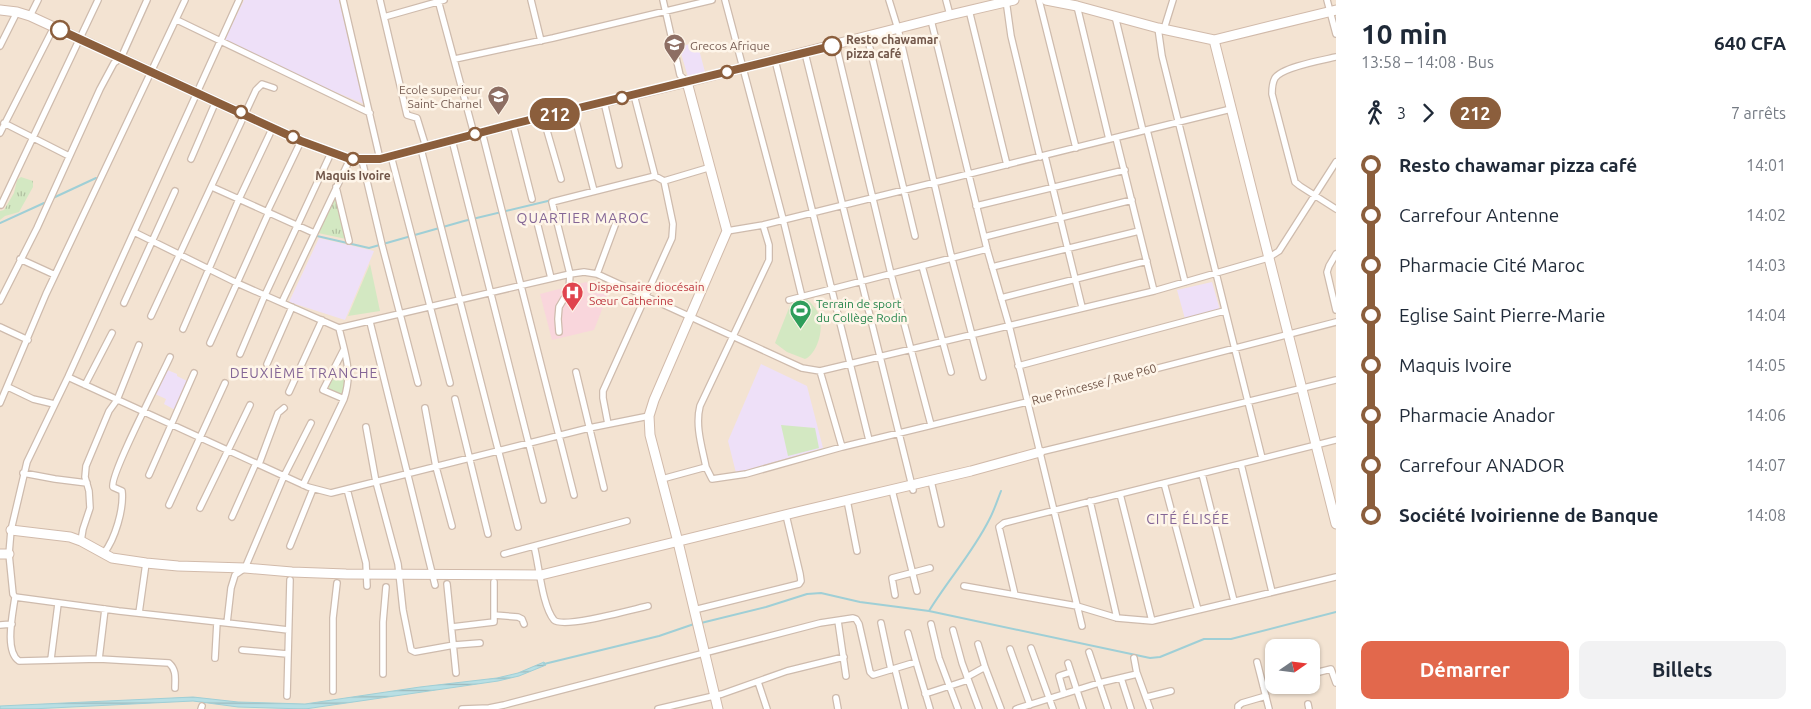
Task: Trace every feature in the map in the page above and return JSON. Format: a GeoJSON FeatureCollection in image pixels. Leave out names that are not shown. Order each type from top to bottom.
{"type":"FeatureCollection","features":[{"type":"Feature","properties":{"kind":"street"},"geometry":{"type":"LineString","coordinates":[[30,16],[38,0]]}},
{"type":"Feature","properties":{"kind":"street"},"geometry":{"type":"LineString","coordinates":[[1,204],[98,0]]}},
{"type":"Feature","properties":{"kind":"street"},"geometry":{"type":"LineString","coordinates":[[0,301],[37,228],[100,89],[114,63],[120,58],[147,0]]}},
{"type":"Feature","properties":{"kind":"street"},"geometry":{"type":"LineString","coordinates":[[0,403],[55,275],[185,0]]}},
{"type":"Feature","properties":{"kind":"street"},"geometry":{"type":"LineString","coordinates":[[239,0],[24,473],[4,554],[11,591],[16,597],[58,604],[288,630]]}},
{"type":"Feature","properties":{"kind":"street"},"geometry":{"type":"LineString","coordinates":[[343,0],[380,159]]}},
{"type":"Feature","properties":{"kind":"street"},"geometry":{"type":"LineString","coordinates":[[380,0],[407,115],[417,118],[460,300],[518,527]]}},
{"type":"Feature","properties":{"kind":"street"},"geometry":{"type":"LineString","coordinates":[[384,17],[441,0],[455,59],[521,285],[574,495]]}},
{"type":"Feature","properties":{"kind":"street"},"geometry":{"type":"LineString","coordinates":[[531,0],[541,41]]}},
{"type":"Feature","properties":{"kind":"street"},"geometry":{"type":"LineString","coordinates":[[663,0],[679,71],[682,78],[687,82],[727,231],[654,400],[649,416],[650,435],[718,709]]}},
{"type":"Feature","properties":{"kind":"street"},"geometry":{"type":"LineString","coordinates":[[455,59],[541,41],[712,0]]}},
{"type":"Feature","properties":{"kind":"street"},"geometry":{"type":"LineString","coordinates":[[725,0],[802,297]]}},
{"type":"Feature","properties":{"kind":"street"},"geometry":{"type":"LineString","coordinates":[[890,0],[952,259],[983,377]]}},
{"type":"Feature","properties":{"kind":"street"},"geometry":{"type":"LineString","coordinates":[[946,0],[950,15]]}},
{"type":"Feature","properties":{"kind":"street"},"geometry":{"type":"LineString","coordinates":[[0,10],[30,16],[301,141],[350,159],[362,160],[380,159],[1009,0],[1011,36],[1060,217],[1082,308]]}},
{"type":"Feature","properties":{"kind":"street"},"geometry":{"type":"LineString","coordinates":[[1039,0],[1076,148]]}},
{"type":"Feature","properties":{"kind":"street"},"geometry":{"type":"LineString","coordinates":[[1046,0],[1077,6],[1161,29],[1214,40],[1333,11]]}},
{"type":"Feature","properties":{"kind":"street"},"geometry":{"type":"LineString","coordinates":[[1173,0],[1161,29],[1162,56],[1262,458]]}},
{"type":"Feature","properties":{"kind":"street"},"geometry":{"type":"LineString","coordinates":[[1327,0],[1333,11],[1336,34]]}},
{"type":"Feature","properties":{"kind":"street"},"geometry":{"type":"LineString","coordinates":[[1077,6],[1109,139]]}},
{"type":"Feature","properties":{"kind":"street"},"geometry":{"type":"LineString","coordinates":[[970,10],[1007,165]]}},
{"type":"Feature","properties":{"kind":"street"},"geometry":{"type":"LineString","coordinates":[[0,46],[17,12]]}},
{"type":"Feature","properties":{"kind":"street"},"geometry":{"type":"LineString","coordinates":[[1115,16],[1185,282]]}},
{"type":"Feature","properties":{"kind":"street"},"geometry":{"type":"LineString","coordinates":[[177,20],[219,42],[370,113]]}},
{"type":"Feature","properties":{"kind":"street"},"geometry":{"type":"LineString","coordinates":[[931,20],[1082,626]]}},
{"type":"Feature","properties":{"kind":"street"},"geometry":{"type":"LineString","coordinates":[[0,133],[54,27]]}},
{"type":"Feature","properties":{"kind":"street"},"geometry":{"type":"LineString","coordinates":[[867,36],[915,236]]}},
{"type":"Feature","properties":{"kind":"street"},"geometry":{"type":"LineString","coordinates":[[1214,40],[1336,524]]}},
{"type":"Feature","properties":{"kind":"street"},"geometry":{"type":"LineString","coordinates":[[836,45],[891,274],[930,425]]}},
{"type":"Feature","properties":{"kind":"street"},"geometry":{"type":"LineString","coordinates":[[805,52],[913,488]]}},
{"type":"Feature","properties":{"kind":"street"},"geometry":{"type":"LineString","coordinates":[[1336,57],[1283,70],[1275,77],[1272,86],[1272,94],[1295,182],[1336,209]]}},
{"type":"Feature","properties":{"kind":"street"},"geometry":{"type":"LineString","coordinates":[[775,60],[869,440]]}},
{"type":"Feature","properties":{"kind":"street"},"geometry":{"type":"LineString","coordinates":[[151,316],[244,114],[260,85],[264,84],[274,88]]}},
{"type":"Feature","properties":{"kind":"street"},"geometry":{"type":"LineString","coordinates":[[634,95],[655,176]]}},
{"type":"Feature","properties":{"kind":"street"},"geometry":{"type":"LineString","coordinates":[[191,159],[216,101]]}},
{"type":"Feature","properties":{"kind":"street"},"geometry":{"type":"LineString","coordinates":[[604,102],[619,165]]}},
{"type":"Feature","properties":{"kind":"street"},"geometry":{"type":"LineString","coordinates":[[727,231],[763,225],[1231,109]]}},
{"type":"Feature","properties":{"kind":"street"},"geometry":{"type":"LineString","coordinates":[[574,110],[594,192]]}},
{"type":"Feature","properties":{"kind":"street"},"geometry":{"type":"LineString","coordinates":[[543,117],[561,179]]}},
{"type":"Feature","properties":{"kind":"street"},"geometry":{"type":"LineString","coordinates":[[4,123],[69,156]]}},
{"type":"Feature","properties":{"kind":"street"},"geometry":{"type":"LineString","coordinates":[[513,124],[532,199]]}},
{"type":"Feature","properties":{"kind":"street"},"geometry":{"type":"LineString","coordinates":[[183,329],[239,199],[273,127]]}},
{"type":"Feature","properties":{"kind":"street"},"geometry":{"type":"LineString","coordinates":[[1116,138],[1154,291]]}},
{"type":"Feature","properties":{"kind":"street"},"geometry":{"type":"LineString","coordinates":[[452,140],[543,500]]}},
{"type":"Feature","properties":{"kind":"street"},"geometry":{"type":"LineString","coordinates":[[210,343],[301,141]]}},
{"type":"Feature","properties":{"kind":"street"},"geometry":{"type":"LineString","coordinates":[[240,354],[265,295],[331,153]]}},
{"type":"Feature","properties":{"kind":"street"},"geometry":{"type":"LineString","coordinates":[[391,156],[450,383]]}},
{"type":"Feature","properties":{"kind":"street"},"geometry":{"type":"LineString","coordinates":[[282,302],[350,159]]}},
{"type":"Feature","properties":{"kind":"street"},"geometry":{"type":"LineString","coordinates":[[362,160],[399,314],[418,383]]}},
{"type":"Feature","properties":{"kind":"street"},"geometry":{"type":"LineString","coordinates":[[134,232],[208,269],[339,328],[551,278],[584,272],[597,274],[802,368],[820,371],[1154,291],[1268,258],[1279,251],[1336,162]]}},
{"type":"Feature","properties":{"kind":"street"},"geometry":{"type":"LineString","coordinates":[[559,332],[559,307],[569,290],[570,274],[552,202],[655,176],[664,181],[711,167]]}},
{"type":"Feature","properties":{"kind":"street"},"geometry":{"type":"LineString","coordinates":[[976,206],[1125,170]]}},
{"type":"Feature","properties":{"kind":"street"},"geometry":{"type":"LineString","coordinates":[[608,424],[603,398],[604,391],[674,231],[664,181]]}},
{"type":"Feature","properties":{"kind":"street"},"geometry":{"type":"LineString","coordinates":[[212,187],[314,233]]}},
{"type":"Feature","properties":{"kind":"street"},"geometry":{"type":"LineString","coordinates":[[336,187],[349,241]]}},
{"type":"Feature","properties":{"kind":"street"},"geometry":{"type":"LineString","coordinates":[[124,303],[175,192]]}},
{"type":"Feature","properties":{"kind":"street"},"geometry":{"type":"LineString","coordinates":[[984,237],[1132,200]]}},
{"type":"Feature","properties":{"kind":"street"},"geometry":{"type":"LineString","coordinates":[[597,274],[617,220]]}},
{"type":"Feature","properties":{"kind":"street"},"geometry":{"type":"LineString","coordinates":[[537,222],[551,278]]}},
{"type":"Feature","properties":{"kind":"street"},"geometry":{"type":"LineString","coordinates":[[662,479],[706,467],[698,429],[698,414],[700,406],[769,260],[769,245],[763,225]]}},
{"type":"Feature","properties":{"kind":"street"},"geometry":{"type":"LineString","coordinates":[[992,267],[1139,230]]}},
{"type":"Feature","properties":{"kind":"street"},"geometry":{"type":"LineString","coordinates":[[789,300],[987,249]]}},
{"type":"Feature","properties":{"kind":"street"},"geometry":{"type":"LineString","coordinates":[[1336,254],[1327,272],[1336,310]]}},
{"type":"Feature","properties":{"kind":"street"},"geometry":{"type":"LineString","coordinates":[[20,259],[55,275]]}},
{"type":"Feature","properties":{"kind":"street"},"geometry":{"type":"LineString","coordinates":[[1001,298],[1147,261]]}},
{"type":"Feature","properties":{"kind":"street"},"geometry":{"type":"LineString","coordinates":[[922,266],[951,372]]}},
{"type":"Feature","properties":{"kind":"street"},"geometry":{"type":"LineString","coordinates":[[267,364],[292,307]]}},
{"type":"Feature","properties":{"kind":"street"},"geometry":{"type":"LineString","coordinates":[[1018,366],[1224,311]]}},
{"type":"Feature","properties":{"kind":"street"},"geometry":{"type":"LineString","coordinates":[[290,392],[322,320]]}},
{"type":"Feature","properties":{"kind":"street"},"geometry":{"type":"LineString","coordinates":[[370,322],[435,585]]}},
{"type":"Feature","properties":{"kind":"street","name":"Rue Princesse / Rue P60"},"geometry":{"type":"LineString","coordinates":[[706,467],[712,479],[746,474],[869,440],[1026,402],[1336,322]]}},
{"type":"Feature","properties":{"kind":"street"},"geometry":{"type":"LineString","coordinates":[[0,327],[28,340]]}},
{"type":"Feature","properties":{"kind":"street"},"geometry":{"type":"LineString","coordinates":[[303,484],[344,399],[349,375],[339,328]]}},
{"type":"Feature","properties":{"kind":"street"},"geometry":{"type":"LineString","coordinates":[[85,385],[112,333]]}},
{"type":"Feature","properties":{"kind":"street"},"geometry":{"type":"LineString","coordinates":[[82,541],[83,529],[90,508],[85,476],[86,466],[109,411],[117,400],[139,345]]}},
{"type":"Feature","properties":{"kind":"street"},"geometry":{"type":"LineString","coordinates":[[344,349],[323,390],[344,399]]}},
{"type":"Feature","properties":{"kind":"street"},"geometry":{"type":"LineString","coordinates":[[104,553],[115,536],[122,498],[122,491],[113,487],[112,482],[121,459],[170,357]]}},
{"type":"Feature","properties":{"kind":"street"},"geometry":{"type":"LineString","coordinates":[[820,371],[842,447]]}},
{"type":"Feature","properties":{"kind":"street"},"geometry":{"type":"LineString","coordinates":[[576,372],[604,488]]}},
{"type":"Feature","properties":{"kind":"street"},"geometry":{"type":"LineString","coordinates":[[149,474],[194,374]]}},
{"type":"Feature","properties":{"kind":"street"},"geometry":{"type":"LineString","coordinates":[[68,377],[313,489],[331,493],[589,428],[649,416]]}},
{"type":"Feature","properties":{"kind":"street"},"geometry":{"type":"LineString","coordinates":[[11,530],[64,536],[82,541],[112,558],[178,566],[366,574],[541,575],[847,500],[892,490],[913,488],[931,481],[1040,452],[1336,380]]}},
{"type":"Feature","properties":{"kind":"street"},"geometry":{"type":"LineString","coordinates":[[169,504],[225,384]]}},
{"type":"Feature","properties":{"kind":"street"},"geometry":{"type":"LineString","coordinates":[[8,387],[33,399],[54,404]]}},
{"type":"Feature","properties":{"kind":"street"},"geometry":{"type":"LineString","coordinates":[[455,399],[488,534]]}},
{"type":"Feature","properties":{"kind":"street"},"geometry":{"type":"LineString","coordinates":[[200,508],[230,450],[250,405]]}},
{"type":"Feature","properties":{"kind":"street"},"geometry":{"type":"LineString","coordinates":[[232,517],[258,463],[278,413],[284,408]]}},
{"type":"Feature","properties":{"kind":"street"},"geometry":{"type":"LineString","coordinates":[[425,408],[436,467],[452,526]]}},
{"type":"Feature","properties":{"kind":"street"},"geometry":{"type":"LineString","coordinates":[[227,623],[231,588],[235,575],[245,568],[284,476],[311,423]]}},
{"type":"Feature","properties":{"kind":"street"},"geometry":{"type":"LineString","coordinates":[[366,427],[376,482],[398,564],[402,610],[411,650],[415,652],[454,645],[480,643]]}},
{"type":"Feature","properties":{"kind":"street"},"geometry":{"type":"LineString","coordinates":[[1015,595],[999,527],[1004,523],[1336,440]]}},
{"type":"Feature","properties":{"kind":"street"},"geometry":{"type":"LineString","coordinates":[[1241,464],[1272,592]]}},
{"type":"Feature","properties":{"kind":"street"},"geometry":{"type":"LineString","coordinates":[[24,473],[55,479],[87,482]]}},
{"type":"Feature","properties":{"kind":"street"},"geometry":{"type":"LineString","coordinates":[[1202,474],[1234,601]]}},
{"type":"Feature","properties":{"kind":"street"},"geometry":{"type":"LineString","coordinates":[[931,481],[941,524]]}},
{"type":"Feature","properties":{"kind":"street"},"geometry":{"type":"LineString","coordinates":[[1164,483],[1198,610]]}},
{"type":"Feature","properties":{"kind":"street"},"geometry":{"type":"LineString","coordinates":[[290,546],[313,489]]}},
{"type":"Feature","properties":{"kind":"street"},"geometry":{"type":"LineString","coordinates":[[347,489],[366,563],[367,586]]}},
{"type":"Feature","properties":{"kind":"street"},"geometry":{"type":"LineString","coordinates":[[892,490],[917,591]]}},
{"type":"Feature","properties":{"kind":"street"},"geometry":{"type":"LineString","coordinates":[[1120,494],[1152,622]]}},
{"type":"Feature","properties":{"kind":"street"},"geometry":{"type":"LineString","coordinates":[[847,500],[857,551]]}},
{"type":"Feature","properties":{"kind":"street"},"geometry":{"type":"LineString","coordinates":[[1090,501],[1117,618]]}},
{"type":"Feature","properties":{"kind":"street"},"geometry":{"type":"LineString","coordinates":[[695,615],[799,584],[800,574],[786,515]]}},
{"type":"Feature","properties":{"kind":"street"},"geometry":{"type":"LineString","coordinates":[[504,554],[626,521]]}},
{"type":"Feature","properties":{"kind":"street"},"geometry":{"type":"LineString","coordinates":[[534,546],[549,609],[554,620],[562,624],[648,606]]}},
{"type":"Feature","properties":{"kind":"street"},"geometry":{"type":"LineString","coordinates":[[139,613],[146,563]]}},
{"type":"Feature","properties":{"kind":"street"},"geometry":{"type":"LineString","coordinates":[[895,595],[892,578],[930,568]]}},
{"type":"Feature","properties":{"kind":"street"},"geometry":{"type":"LineString","coordinates":[[964,586],[1077,606],[1117,618],[1152,622],[1336,577]]}},
{"type":"Feature","properties":{"kind":"street"},"geometry":{"type":"LineString","coordinates":[[287,696],[290,580]]}},
{"type":"Feature","properties":{"kind":"street"},"geometry":{"type":"LineString","coordinates":[[452,627],[492,623],[494,616],[494,582]]}},
{"type":"Feature","properties":{"kind":"street"},"geometry":{"type":"LineString","coordinates":[[333,692],[333,626],[337,583]]}},
{"type":"Feature","properties":{"kind":"street"},"geometry":{"type":"LineString","coordinates":[[447,584],[456,673]]}},
{"type":"Feature","properties":{"kind":"street"},"geometry":{"type":"LineString","coordinates":[[383,674],[383,622],[386,587]]}},
{"type":"Feature","properties":{"kind":"street"},"geometry":{"type":"LineString","coordinates":[[16,597],[10,642],[12,652],[19,661],[99,659],[170,663],[175,674],[175,688]]}},
{"type":"Feature","properties":{"kind":"street"},"geometry":{"type":"LineString","coordinates":[[51,659],[58,604]]}},
{"type":"Feature","properties":{"kind":"street"},"geometry":{"type":"LineString","coordinates":[[99,659],[105,609]]}},
{"type":"Feature","properties":{"kind":"street"},"geometry":{"type":"LineString","coordinates":[[494,616],[518,617],[522,619],[524,624]]}},
{"type":"Feature","properties":{"kind":"street"},"geometry":{"type":"LineString","coordinates":[[462,709],[493,708],[820,623],[848,618],[856,619],[859,624],[870,672],[873,675],[916,662]]}},
{"type":"Feature","properties":{"kind":"street"},"geometry":{"type":"LineString","coordinates":[[838,621],[846,676]]}},
{"type":"Feature","properties":{"kind":"street"},"geometry":{"type":"LineString","coordinates":[[215,658],[217,622]]}},
{"type":"Feature","properties":{"kind":"street"},"geometry":{"type":"LineString","coordinates":[[880,623],[905,709]]}},
{"type":"Feature","properties":{"kind":"street"},"geometry":{"type":"LineString","coordinates":[[0,625],[12,624]]}},
{"type":"Feature","properties":{"kind":"street"},"geometry":{"type":"LineString","coordinates":[[931,624],[939,658],[958,709]]}},
{"type":"Feature","properties":{"kind":"street"},"geometry":{"type":"LineString","coordinates":[[952,630],[979,709]]}},
{"type":"Feature","properties":{"kind":"street"},"geometry":{"type":"LineString","coordinates":[[908,633],[930,709]]}},
{"type":"Feature","properties":{"kind":"street"},"geometry":{"type":"LineString","coordinates":[[978,644],[984,667],[1001,709]]}},
{"type":"Feature","properties":{"kind":"street"},"geometry":{"type":"LineString","coordinates":[[1031,648],[1053,709]]}},
{"type":"Feature","properties":{"kind":"street"},"geometry":{"type":"LineString","coordinates":[[1010,649],[1032,706]]}},
{"type":"Feature","properties":{"kind":"street"},"geometry":{"type":"LineString","coordinates":[[242,650],[287,654]]}},
{"type":"Feature","properties":{"kind":"street"},"geometry":{"type":"LineString","coordinates":[[1089,652],[1108,709]]}},
{"type":"Feature","properties":{"kind":"street"},"geometry":{"type":"LineString","coordinates":[[658,709],[674,707],[722,694],[787,671],[844,657]]}},
{"type":"Feature","properties":{"kind":"street"},"geometry":{"type":"LineString","coordinates":[[1134,658],[1137,673],[1150,709]]}},
{"type":"Feature","properties":{"kind":"street"},"geometry":{"type":"LineString","coordinates":[[1257,662],[1269,709]]}},
{"type":"Feature","properties":{"kind":"street"},"geometry":{"type":"LineString","coordinates":[[1068,663],[1083,709]]}},
{"type":"Feature","properties":{"kind":"street"},"geometry":{"type":"LineString","coordinates":[[925,694],[968,678],[984,667]]}},
{"type":"Feature","properties":{"kind":"street"},"geometry":{"type":"LineString","coordinates":[[1320,672],[1331,669],[1336,683]]}},
{"type":"Feature","properties":{"kind":"street"},"geometry":{"type":"LineString","coordinates":[[1064,694],[1059,676],[1071,672]]}},
{"type":"Feature","properties":{"kind":"street"},"geometry":{"type":"LineString","coordinates":[[1016,709],[1032,706],[1064,694],[1137,673]]}},
{"type":"Feature","properties":{"kind":"street"},"geometry":{"type":"LineString","coordinates":[[1121,678],[1130,709]]}},
{"type":"Feature","properties":{"kind":"street"},"geometry":{"type":"LineString","coordinates":[[758,682],[767,709]]}},
{"type":"Feature","properties":{"kind":"street"},"geometry":{"type":"LineString","coordinates":[[1147,697],[1171,691]]}},
{"type":"Feature","properties":{"kind":"street"},"geometry":{"type":"LineString","coordinates":[[1238,709],[1238,706],[1242,703],[1266,696]]}},
{"type":"Feature","properties":{"kind":"street"},"geometry":{"type":"LineString","coordinates":[[836,698],[838,709]]}},
{"type":"Feature","properties":{"kind":"shaded area"},"geometry":{"type":"Polygon","coordinates":[[[0,0],[1336,0],[1336,709],[0,709],[0,0]]]}},
{"type":"Feature","properties":{"kind":"shaded area"},"geometry":{"type":"Polygon","coordinates":[[[244,0],[339,0],[364,104],[309,81],[224,41],[244,0]]]}},
{"type":"Feature","properties":{"kind":"shaded area"},"geometry":{"type":"Polygon","coordinates":[[[697,42],[705,72],[688,77],[679,47],[697,42]]]}},
{"type":"Feature","properties":{"kind":"shaded area"},"geometry":{"type":"Polygon","coordinates":[[[319,238],[374,251],[345,320],[289,302],[319,238]]]}},
{"type":"Feature","properties":{"kind":"shaded area","name":"Dispensaire diocésain Sœur Catherine"},"geometry":{"type":"Polygon","coordinates":[[[586,282],[608,294],[594,330],[552,340],[540,294],[586,282]]]}},
{"type":"Feature","properties":{"kind":"shaded area"},"geometry":{"type":"Polygon","coordinates":[[[1212,282],[1220,310],[1185,319],[1177,290],[1212,282]]]}},
{"type":"Feature","properties":{"kind":"shaded area"},"geometry":{"type":"Polygon","coordinates":[[[761,364],[807,386],[823,448],[736,473],[728,441],[761,364]]]}},
{"type":"Feature","properties":{"kind":"shaded area"},"geometry":{"type":"Polygon","coordinates":[[[165,369],[189,382],[177,411],[164,404],[166,399],[155,394],[165,369]]]}},
{"type":"Feature","properties":{"kind":"green space"},"geometry":{"type":"Polygon","coordinates":[[[21,177],[33,181],[33,187],[19,212],[5,216],[0,220],[0,211],[4,210],[14,193],[17,180],[21,177]]]}},
{"type":"Feature","properties":{"kind":"green space"},"geometry":{"type":"Polygon","coordinates":[[[336,194],[346,239],[318,233],[336,194]]]}},
{"type":"Feature","properties":{"kind":"green space"},"geometry":{"type":"Polygon","coordinates":[[[370,264],[380,311],[348,316],[370,264]]]}},
{"type":"Feature","properties":{"kind":"green space","name":"Terrain de sport du Collège Rodin"},"geometry":{"type":"Polygon","coordinates":[[[807,299],[818,313],[821,327],[816,346],[810,356],[805,359],[787,352],[775,343],[791,303],[807,299]]]}},
{"type":"Feature","properties":{"kind":"green space"},"geometry":{"type":"Polygon","coordinates":[[[336,367],[342,368],[348,379],[346,393],[329,392],[329,378],[336,367]]]}},
{"type":"Feature","properties":{"kind":"green space"},"geometry":{"type":"Polygon","coordinates":[[[781,425],[815,428],[819,448],[788,456],[781,425]]]}},
{"type":"Feature","properties":{"kind":"water"},"geometry":{"type":"Polygon","coordinates":[[[544,662],[546,665],[519,676],[498,681],[305,709],[238,707],[193,701],[0,709],[0,706],[193,697],[238,702],[305,704],[497,678],[518,673],[544,662]]]}},
{"type":"Feature","properties":{"kind":"waterway"},"geometry":{"type":"LineString","coordinates":[[53,198],[96,178]]}},
{"type":"Feature","properties":{"kind":"waterway"},"geometry":{"type":"LineString","coordinates":[[317,236],[369,248],[464,221],[552,200]]}},
{"type":"Feature","properties":{"kind":"waterway"},"geometry":{"type":"LineString","coordinates":[[0,223],[44,203]]}},
{"type":"Feature","properties":{"kind":"waterway"},"geometry":{"type":"LineString","coordinates":[[929,611],[983,532],[1001,491]]}},
{"type":"Feature","properties":{"kind":"waterway"},"geometry":{"type":"LineString","coordinates":[[701,623],[766,607],[807,594],[821,593],[860,602],[929,611],[1150,658],[1160,657],[1204,639],[1231,639],[1336,612]]}},
{"type":"Feature","properties":{"kind":"waterway"},"geometry":{"type":"LineString","coordinates":[[544,664],[659,636],[694,624]]}},
{"type":"Feature","properties":{"kind":"bus line","name":"212"},"geometry":{"type":"LineString","coordinates":[[60,30],[301,141],[350,159],[362,160],[380,159],[513,124],[832,46]]}},
{"type":"Feature","properties":{"kind":"place","name":"Resto chawamar pizza café"},"geometry":{"type":"Point","coordinates":[832,46]}},
{"type":"Feature","properties":{"kind":"place","name":"Grecos Afrique"},"geometry":{"type":"Point","coordinates":[674,64]}},
{"type":"Feature","properties":{"kind":"place","name":"Ecole superieur Saint- Charnel"},"geometry":{"type":"Point","coordinates":[498,115]}},
{"type":"Feature","properties":{"kind":"place","name":"Maquis Ivoire"},"geometry":{"type":"Point","coordinates":[353,159]}},
{"type":"Feature","properties":{"kind":"place","name":"Dispensaire diocésain Sœur Catherine"},"geometry":{"type":"Point","coordinates":[573,312]}},
{"type":"Feature","properties":{"kind":"place","name":"Terrain de sport du Collège Rodin"},"geometry":{"type":"Point","coordinates":[800,329]}},
{"type":"Feature","properties":{"kind":"district","name":"QUARTIER MAROC"},"geometry":{"type":"Point","coordinates":[583,218]}},
{"type":"Feature","properties":{"kind":"district","name":"DEUXIÈME TRANCHE"},"geometry":{"type":"Point","coordinates":[304,373]}},
{"type":"Feature","properties":{"kind":"district","name":"CITÉ ÉLISÉE"},"geometry":{"type":"Point","coordinates":[1188,519]}}]}
